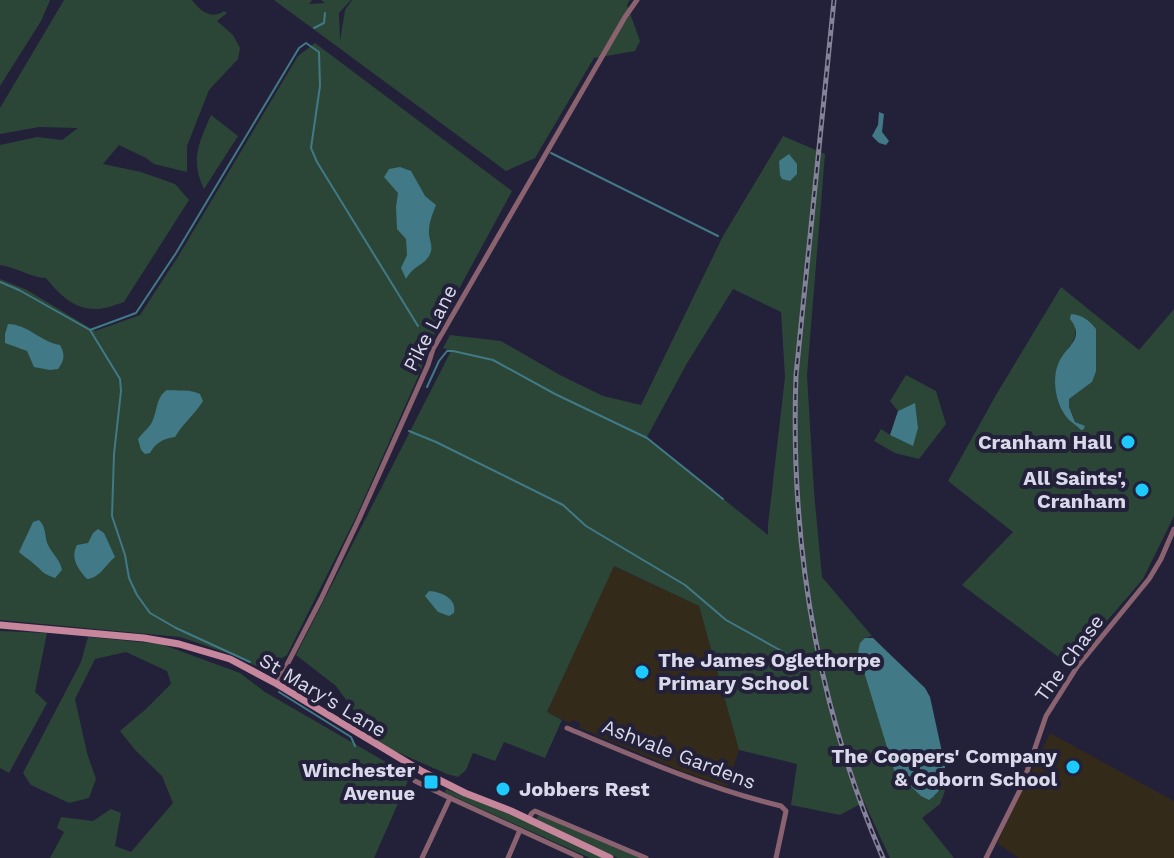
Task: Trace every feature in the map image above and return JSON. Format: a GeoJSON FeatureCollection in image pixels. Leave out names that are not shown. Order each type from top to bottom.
{"type":"FeatureCollection","features":[{"type":"Feature","properties":{"kind":"main road","name":"St Mary's Lane"},"geometry":{"type":"LineString","coordinates":[[0,625],[112,634],[179,644],[230,659],[444,783],[610,858]]}},
{"type":"Feature","properties":{"kind":"street","name":"Pike Lane"},"geometry":{"type":"LineString","coordinates":[[277,684],[359,519],[433,349],[637,0]]}},
{"type":"Feature","properties":{"kind":"street","name":"The Chase"},"geometry":{"type":"LineString","coordinates":[[986,858],[1022,786],[1046,716],[1077,667],[1149,579],[1174,529]]}},
{"type":"Feature","properties":{"kind":"street","name":"Ashvale Gardens"},"geometry":{"type":"LineString","coordinates":[[567,728],[679,775],[738,796],[781,806],[786,811],[776,858]]}},
{"type":"Feature","properties":{"kind":"street"},"geometry":{"type":"LineString","coordinates":[[415,781],[581,858]]}},
{"type":"Feature","properties":{"kind":"street"},"geometry":{"type":"LineString","coordinates":[[440,794],[444,783]]}},
{"type":"Feature","properties":{"kind":"street"},"geometry":{"type":"LineString","coordinates":[[422,858],[450,798]]}},
{"type":"Feature","properties":{"kind":"street"},"geometry":{"type":"LineString","coordinates":[[528,819],[535,811],[646,858]]}},
{"type":"Feature","properties":{"kind":"street"},"geometry":{"type":"LineString","coordinates":[[508,858],[520,830]]}},
{"type":"Feature","properties":{"kind":"shaded area"},"geometry":{"type":"Polygon","coordinates":[[[0,0],[50,0],[41,21],[0,86],[0,0]]]}},
{"type":"Feature","properties":{"kind":"shaded area"},"geometry":{"type":"Polygon","coordinates":[[[64,0],[192,0],[206,13],[227,13],[217,21],[233,35],[240,48],[238,59],[209,90],[187,146],[187,172],[154,164],[119,145],[103,164],[141,172],[175,184],[189,200],[124,302],[100,309],[74,304],[46,278],[0,265],[0,145],[37,137],[62,140],[78,128],[39,127],[0,134],[0,108],[64,0]]]}},
{"type":"Feature","properties":{"kind":"shaded area"},"geometry":{"type":"Polygon","coordinates":[[[274,0],[312,0],[309,4],[325,3],[321,0],[351,0],[339,13],[340,41],[345,10],[352,0],[630,0],[627,5],[640,41],[635,51],[594,58],[535,158],[506,171],[274,0]]]}},
{"type":"Feature","properties":{"kind":"shaded area"},"geometry":{"type":"Polygon","coordinates":[[[315,43],[512,191],[427,348],[421,370],[356,517],[287,655],[282,658],[283,663],[273,674],[233,655],[180,637],[0,620],[0,279],[27,290],[95,331],[140,315],[298,56],[315,43]]]}},
{"type":"Feature","properties":{"kind":"shaded area"},"geometry":{"type":"Polygon","coordinates":[[[879,112],[884,114],[882,132],[889,141],[886,145],[872,136],[878,125],[879,112]]]}},
{"type":"Feature","properties":{"kind":"shaded area"},"geometry":{"type":"Polygon","coordinates":[[[211,115],[238,136],[204,189],[197,160],[211,115]]]}},
{"type":"Feature","properties":{"kind":"shaded area"},"geometry":{"type":"Polygon","coordinates":[[[783,136],[825,154],[807,375],[822,577],[872,636],[865,638],[935,796],[941,788],[946,788],[940,804],[922,818],[954,858],[890,858],[864,802],[840,815],[791,805],[797,764],[739,750],[699,606],[614,566],[547,712],[562,720],[545,758],[504,742],[495,761],[473,753],[466,770],[458,777],[447,774],[365,735],[366,727],[336,686],[296,655],[451,351],[443,348],[450,335],[501,341],[603,396],[641,405],[723,236],[783,136]],[[733,289],[686,365],[647,437],[768,535],[785,377],[781,312],[733,289]]]}},
{"type":"Feature","properties":{"kind":"shaded area"},"geometry":{"type":"Polygon","coordinates":[[[789,154],[797,164],[797,174],[790,181],[782,179],[779,161],[789,154]]]}},
{"type":"Feature","properties":{"kind":"shaded area"},"geometry":{"type":"Polygon","coordinates":[[[400,167],[411,171],[425,196],[436,205],[429,228],[431,252],[406,279],[401,268],[407,255],[406,239],[397,229],[398,193],[384,177],[389,169],[400,167]]]}},
{"type":"Feature","properties":{"kind":"shaded area"},"geometry":{"type":"Polygon","coordinates":[[[1061,287],[1139,350],[1174,309],[1174,516],[1143,579],[1069,665],[962,585],[1013,532],[948,481],[1061,287]],[[1075,325],[1074,339],[1058,365],[1056,387],[1061,409],[1079,428],[1080,424],[1075,422],[1069,407],[1069,399],[1092,382],[1075,325]]]}},
{"type":"Feature","properties":{"kind":"shaded area"},"geometry":{"type":"Polygon","coordinates":[[[1071,314],[1085,318],[1096,329],[1096,371],[1092,382],[1069,399],[1075,422],[1085,426],[1083,430],[1065,415],[1055,387],[1059,362],[1075,337],[1071,314]]]}},
{"type":"Feature","properties":{"kind":"shaded area"},"geometry":{"type":"Polygon","coordinates":[[[8,324],[60,345],[64,357],[58,369],[34,367],[27,351],[5,343],[8,324]]]}},
{"type":"Feature","properties":{"kind":"shaded area"},"geometry":{"type":"Polygon","coordinates":[[[906,375],[936,391],[946,424],[919,459],[895,453],[874,441],[881,429],[912,445],[914,404],[898,411],[890,401],[906,375]]]}},
{"type":"Feature","properties":{"kind":"shaded area"},"geometry":{"type":"Polygon","coordinates":[[[167,390],[196,392],[203,401],[175,437],[160,442],[145,454],[138,439],[151,424],[160,397],[167,390]]]}},
{"type":"Feature","properties":{"kind":"shaded area"},"geometry":{"type":"Polygon","coordinates":[[[915,403],[918,428],[913,446],[890,435],[898,411],[915,403]]]}},
{"type":"Feature","properties":{"kind":"shaded area"},"geometry":{"type":"Polygon","coordinates":[[[39,520],[48,545],[61,566],[62,570],[55,578],[19,552],[33,522],[39,520]]]}},
{"type":"Feature","properties":{"kind":"shaded area"},"geometry":{"type":"Polygon","coordinates":[[[98,529],[104,533],[115,557],[99,573],[87,579],[74,554],[77,545],[88,543],[98,529]]]}},
{"type":"Feature","properties":{"kind":"shaded area","name":"The James Oglethorpe Primary School"},"geometry":{"type":"Polygon","coordinates":[[[613,566],[699,606],[739,750],[727,787],[580,728],[580,723],[574,720],[570,723],[547,712],[613,566]]]}},
{"type":"Feature","properties":{"kind":"shaded area"},"geometry":{"type":"Polygon","coordinates":[[[429,591],[443,594],[451,600],[454,613],[449,616],[438,612],[425,596],[429,591]]]}},
{"type":"Feature","properties":{"kind":"shaded area"},"geometry":{"type":"Polygon","coordinates":[[[0,631],[47,633],[35,692],[47,703],[9,773],[0,768],[0,631]]]}},
{"type":"Feature","properties":{"kind":"shaded area"},"geometry":{"type":"Polygon","coordinates":[[[88,637],[161,644],[240,673],[265,692],[410,776],[374,858],[50,858],[64,832],[57,828],[61,817],[93,821],[111,809],[121,813],[115,846],[131,852],[173,803],[162,776],[120,731],[171,684],[167,671],[126,652],[95,659],[75,699],[96,779],[89,798],[69,803],[31,785],[23,773],[81,662],[88,637]]]}},
{"type":"Feature","properties":{"kind":"shaded area"},"geometry":{"type":"Polygon","coordinates":[[[865,638],[873,638],[925,688],[930,697],[945,766],[942,785],[929,800],[894,770],[858,652],[865,638]]]}},
{"type":"Feature","properties":{"kind":"shaded area","name":"The Coopers' Company & Coborn School"},"geometry":{"type":"Polygon","coordinates":[[[1050,733],[1174,801],[1174,858],[1019,858],[997,843],[1050,733]]]}},
{"type":"Feature","properties":{"kind":"shaded area"},"geometry":{"type":"Polygon","coordinates":[[[446,789],[526,820],[603,858],[590,858],[446,793],[446,789]]]}},
{"type":"Feature","properties":{"kind":"shaded area"},"geometry":{"type":"Polygon","coordinates":[[[539,815],[640,858],[618,858],[536,819],[539,815]]]}},
{"type":"Feature","properties":{"kind":"waterway"},"geometry":{"type":"LineString","coordinates":[[314,28],[324,23],[325,13]]}},
{"type":"Feature","properties":{"kind":"waterway"},"geometry":{"type":"LineString","coordinates":[[90,330],[136,313],[176,253],[299,48],[306,43],[319,52],[320,86],[311,148],[418,326]]}},
{"type":"Feature","properties":{"kind":"waterway"},"geometry":{"type":"LineString","coordinates":[[551,153],[718,236]]}},
{"type":"Feature","properties":{"kind":"waterway"},"geometry":{"type":"LineString","coordinates":[[0,282],[90,330],[120,379],[112,516],[129,578],[137,595],[150,613],[250,662]]}},
{"type":"Feature","properties":{"kind":"waterway"},"geometry":{"type":"LineString","coordinates":[[427,387],[447,351],[493,360],[647,438],[723,499]]}},
{"type":"Feature","properties":{"kind":"waterway"},"geometry":{"type":"LineString","coordinates":[[409,431],[563,505],[586,526],[685,585],[726,620],[787,654]]}},
{"type":"Feature","properties":{"kind":"waterway"},"geometry":{"type":"LineString","coordinates":[[279,692],[351,737],[355,746]]}},
{"type":"Feature","properties":{"kind":"railway"},"geometry":{"type":"LineString","coordinates":[[834,0],[796,375],[798,499],[803,561],[824,682],[840,741],[883,858]]}},
{"type":"Feature","properties":{"kind":"place","name":"Cranham Hall"},"geometry":{"type":"Point","coordinates":[1128,442]}},
{"type":"Feature","properties":{"kind":"place","name":"All Saints', Cranham"},"geometry":{"type":"Point","coordinates":[1142,490]}},
{"type":"Feature","properties":{"kind":"place","name":"The James Oglethorpe Primary School"},"geometry":{"type":"Point","coordinates":[642,672]}},
{"type":"Feature","properties":{"kind":"place","name":"The Coopers' Company & Coborn School"},"geometry":{"type":"Point","coordinates":[1073,767]}},
{"type":"Feature","properties":{"kind":"place","name":"Winchester Avenue"},"geometry":{"type":"Point","coordinates":[431,782]}},
{"type":"Feature","properties":{"kind":"place","name":"Jobbers Rest"},"geometry":{"type":"Point","coordinates":[503,789]}}]}
